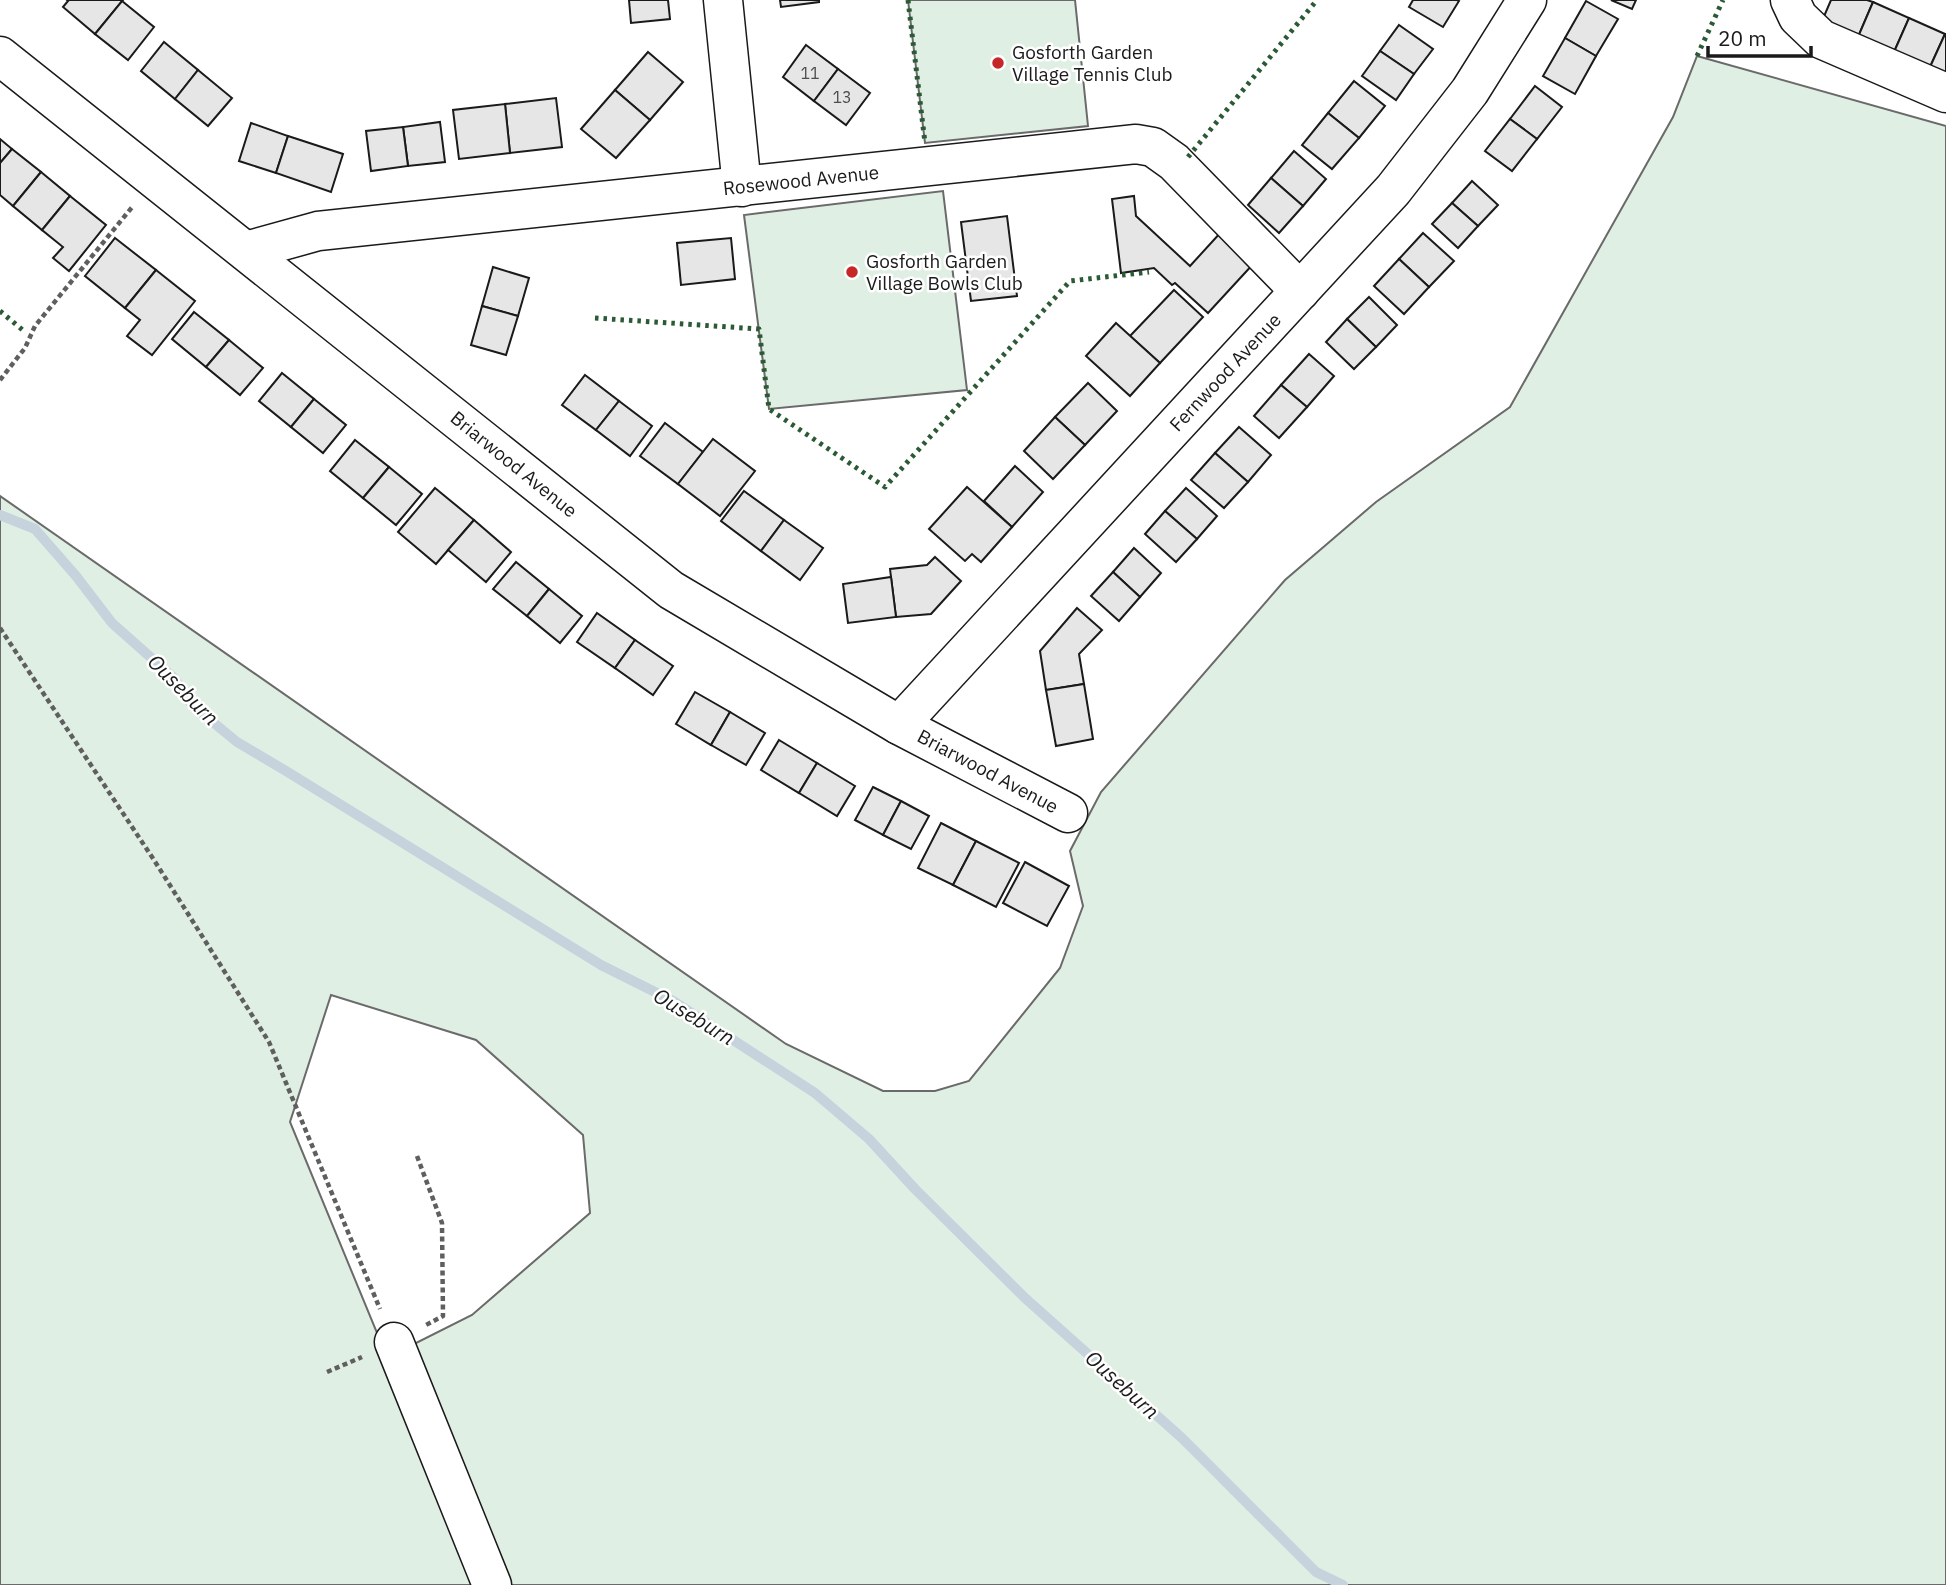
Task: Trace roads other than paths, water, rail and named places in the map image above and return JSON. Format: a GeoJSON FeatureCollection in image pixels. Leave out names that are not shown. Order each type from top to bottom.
{"type":"FeatureCollection","features":[{"type":"Feature","properties":{"kind":"street"},"geometry":{"type":"LineString","coordinates":[[723,0],[742,187]]}},
{"type":"Feature","properties":{"kind":"street","name":"Fernwood Avenue"},"geometry":{"type":"LineString","coordinates":[[899,724],[1393,190],[1470,91],[1527,0]]}},
{"type":"Feature","properties":{"kind":"street"},"geometry":{"type":"LineString","coordinates":[[1790,0],[1798,17],[1821,39],[1946,93]]}},
{"type":"Feature","properties":{"kind":"street","name":"Briarwood Avenue"},"geometry":{"type":"LineString","coordinates":[[0,56],[671,590],[899,724],[1068,813]]}},
{"type":"Feature","properties":{"kind":"street","name":"Rosewood Avenue"},"geometry":{"type":"LineString","coordinates":[[246,251],[318,231],[1136,144],[1153,147],[1174,162],[1300,291]]}},
{"type":"Feature","properties":{"kind":"street"},"geometry":{"type":"LineString","coordinates":[[394,1342],[492,1585]]}},
{"type":"Feature","properties":{"kind":"waterway","name":"Ouseburn"},"geometry":{"type":"LineString","coordinates":[[0,515],[35,529],[112,623],[174,678],[192,705],[237,742],[601,965],[673,1001],[815,1093],[869,1139],[915,1189],[1025,1298],[1182,1438],[1316,1572],[1343,1585]]}},
{"type":"Feature","properties":{"kind":"place","name":"Gosforth Garden Village Tennis Club"},"geometry":{"type":"Point","coordinates":[998,63]}},
{"type":"Feature","properties":{"kind":"place","name":"Gosforth Garden Village Bowls Club"},"geometry":{"type":"Point","coordinates":[852,272]}}]}
